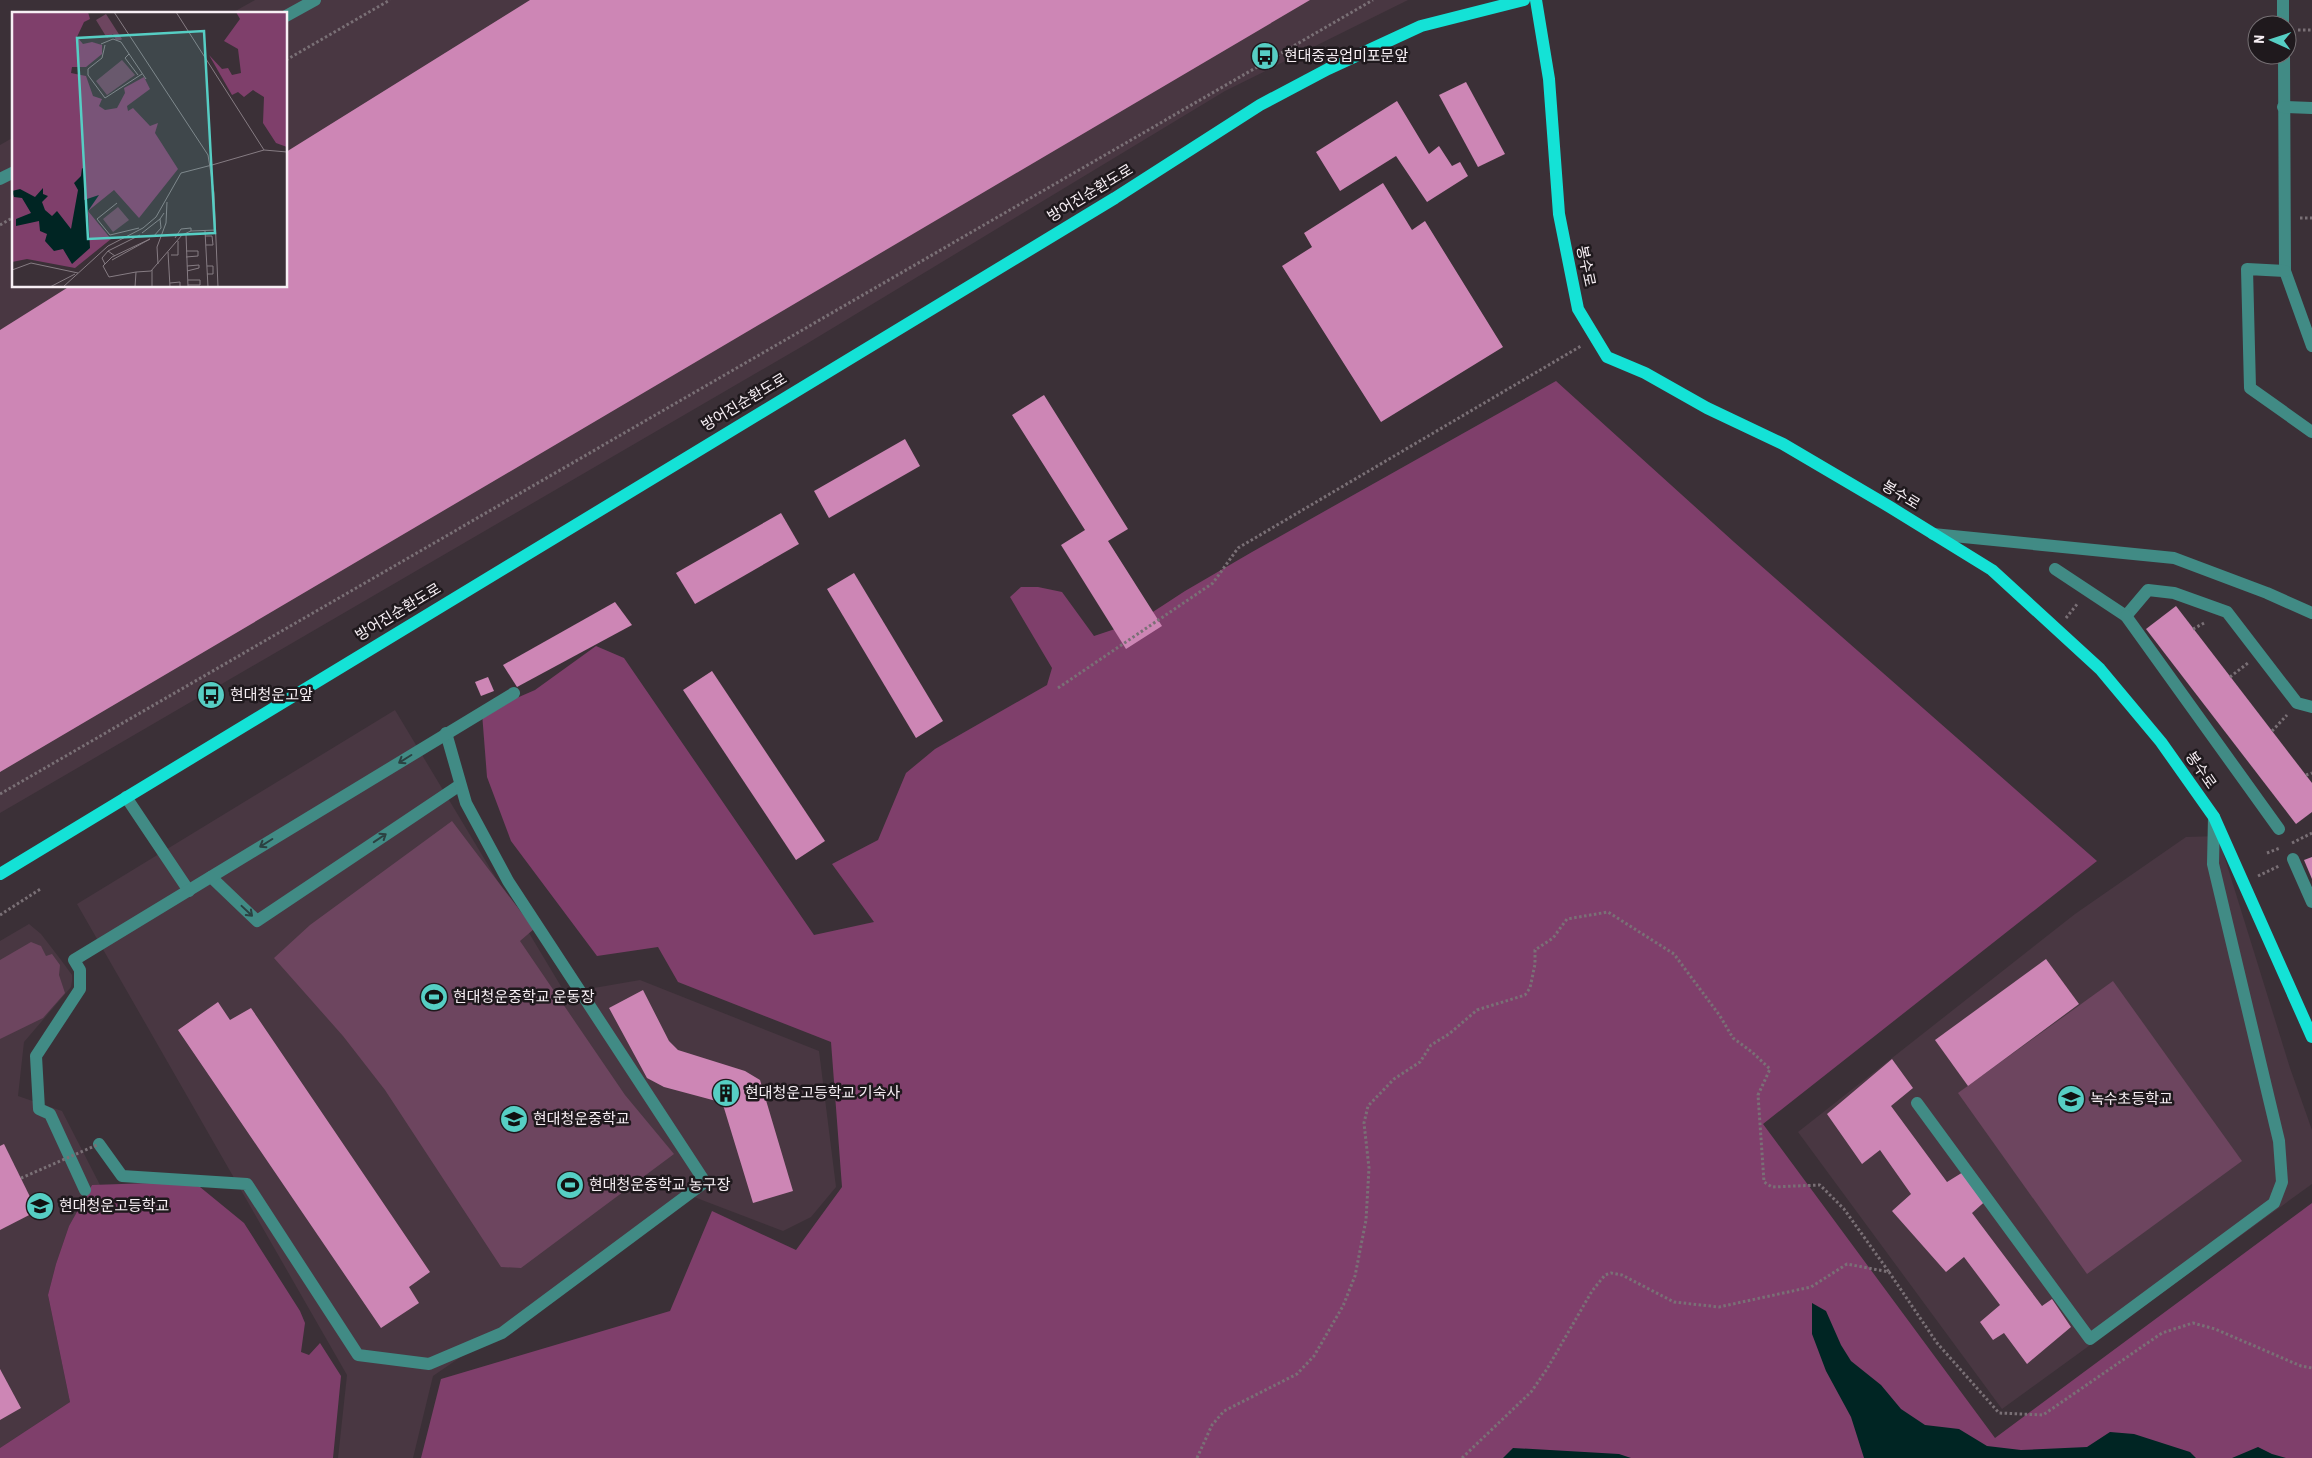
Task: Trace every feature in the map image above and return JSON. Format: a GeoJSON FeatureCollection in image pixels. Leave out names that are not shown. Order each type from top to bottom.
{"type":"FeatureCollection","features":[{"type":"Feature","properties":{"kind":"main road","name":"방어진순환도로"},"geometry":{"type":"LineString","coordinates":[[0,874],[1115,198],[1260,105],[1328,68],[1421,26],[1524,0]]}},
{"type":"Feature","properties":{"kind":"main road","name":"봉수로"},"geometry":{"type":"LineString","coordinates":[[1536,0],[1549,79],[1559,214],[1578,309],[1607,357],[1646,373],[1707,408],[1784,444],[1992,570],[2100,669],[2161,742],[2214,816],[2312,1037]]}},
{"type":"Feature","properties":{"kind":"street"},"geometry":{"type":"LineString","coordinates":[[288,15],[315,0]]}},
{"type":"Feature","properties":{"kind":"street"},"geometry":{"type":"LineString","coordinates":[[2283,0],[2283,15]]}},
{"type":"Feature","properties":{"kind":"street"},"geometry":{"type":"LineString","coordinates":[[2284,65],[2285,271],[2312,346]]}},
{"type":"Feature","properties":{"kind":"street"},"geometry":{"type":"LineString","coordinates":[[2283,107],[2312,108]]}},
{"type":"Feature","properties":{"kind":"street"},"geometry":{"type":"LineString","coordinates":[[0,180],[12,173]]}},
{"type":"Feature","properties":{"kind":"street"},"geometry":{"type":"LineString","coordinates":[[2285,271],[2247,269],[2250,388],[2312,432]]}},
{"type":"Feature","properties":{"kind":"street"},"geometry":{"type":"LineString","coordinates":[[1934,534],[2174,558],[2267,592],[2312,613]]}},
{"type":"Feature","properties":{"kind":"street"},"geometry":{"type":"LineString","coordinates":[[2056,568],[2126,616],[2278,829]]}},
{"type":"Feature","properties":{"kind":"street"},"geometry":{"type":"LineString","coordinates":[[2126,616],[2148,590],[2174,593],[2227,612],[2297,703],[2312,707]]}},
{"type":"Feature","properties":{"kind":"street"},"geometry":{"type":"LineString","coordinates":[[85,1190],[50,1114],[40,1109],[36,1056],[80,989],[80,970],[74,960],[514,693]]}},
{"type":"Feature","properties":{"kind":"street"},"geometry":{"type":"LineString","coordinates":[[99,1144],[122,1176],[247,1184],[358,1355],[430,1364],[502,1333],[705,1182],[508,880],[466,803],[446,733]]}},
{"type":"Feature","properties":{"kind":"street"},"geometry":{"type":"LineString","coordinates":[[211,877],[257,921],[460,785]]}},
{"type":"Feature","properties":{"kind":"street"},"geometry":{"type":"LineString","coordinates":[[126,797],[189,891]]}},
{"type":"Feature","properties":{"kind":"street"},"geometry":{"type":"LineString","coordinates":[[1917,1103],[2090,1339],[2274,1203],[2282,1182],[2279,1141],[2213,864],[2214,816]]}},
{"type":"Feature","properties":{"kind":"street"},"geometry":{"type":"LineString","coordinates":[[2293,859],[2312,902]]}},
{"type":"Feature","properties":{"kind":"path"},"geometry":{"type":"LineString","coordinates":[[288,59],[390,0]]}},
{"type":"Feature","properties":{"kind":"path"},"geometry":{"type":"LineString","coordinates":[[0,794],[1372,0]]}},
{"type":"Feature","properties":{"kind":"path"},"geometry":{"type":"LineString","coordinates":[[0,225],[12,218]]}},
{"type":"Feature","properties":{"kind":"path"},"geometry":{"type":"LineString","coordinates":[[2300,218],[2312,218]]}},
{"type":"Feature","properties":{"kind":"path"},"geometry":{"type":"LineString","coordinates":[[1058,688],[1213,583],[1238,548],[1595,338]]}},
{"type":"Feature","properties":{"kind":"path"},"geometry":{"type":"LineString","coordinates":[[2056,629],[2089,590]]}},
{"type":"Feature","properties":{"kind":"path"},"geometry":{"type":"LineString","coordinates":[[2272,731],[2297,703]]}},
{"type":"Feature","properties":{"kind":"path"},"geometry":{"type":"LineString","coordinates":[[2306,775],[2312,773]]}},
{"type":"Feature","properties":{"kind":"path"},"geometry":{"type":"LineString","coordinates":[[2267,853],[2312,834]]}},
{"type":"Feature","properties":{"kind":"path"},"geometry":{"type":"LineString","coordinates":[[2244,883],[2293,859]]}},
{"type":"Feature","properties":{"kind":"path"},"geometry":{"type":"LineString","coordinates":[[0,915],[42,888]]}},
{"type":"Feature","properties":{"kind":"path"},"geometry":{"type":"LineString","coordinates":[[1197,1458],[1212,1425],[1224,1411],[1270,1389],[1297,1374],[1303,1368],[1314,1356],[1343,1306],[1356,1276],[1366,1220],[1369,1168],[1364,1123],[1368,1106],[1394,1079],[1420,1062],[1431,1045],[1449,1034],[1477,1010],[1525,995],[1530,988],[1535,964],[1535,950],[1553,938],[1567,919],[1608,912],[1674,954],[1720,1016],[1733,1038],[1770,1069],[1758,1095],[1764,1182],[1772,1187],[1820,1185],[1844,1208],[1937,1343],[1999,1412],[2043,1415],[2162,1333],[2193,1324],[2215,1329],[2276,1356],[2312,1368]]}},
{"type":"Feature","properties":{"kind":"path"},"geometry":{"type":"LineString","coordinates":[[21,1178],[99,1144]]}},
{"type":"Feature","properties":{"kind":"path"},"geometry":{"type":"LineString","coordinates":[[1462,1458],[1532,1392],[1592,1290],[1605,1275],[1611,1273],[1622,1276],[1674,1302],[1719,1307],[1811,1287],[1848,1264],[1889,1272]]}},
{"type":"Feature","properties":{"kind":"shaded area"},"geometry":{"type":"Polygon","coordinates":[[[255,0],[1408,0],[1225,91],[808,343],[0,813],[0,145],[12,138],[12,288],[288,288],[288,12],[234,12],[255,0]]]}},
{"type":"Feature","properties":{"kind":"shaded area"},"geometry":{"type":"Polygon","coordinates":[[[1556,381],[1734,542],[2097,861],[1763,1124],[1995,1438],[2312,1203],[2312,1458],[421,1458],[441,1379],[670,1311],[712,1211],[796,1250],[842,1187],[831,1042],[678,982],[658,947],[597,956],[511,841],[487,777],[482,713],[535,690],[596,646],[624,658],[814,935],[874,922],[832,864],[878,840],[906,773],[935,749],[1047,685],[1052,668],[1010,597],[1021,587],[1038,587],[1062,592],[1094,636],[1139,621],[1185,591],[1252,552],[1556,381]]]}},
{"type":"Feature","properties":{"kind":"shaded area","name":"현대청운중학교"},"geometry":{"type":"Polygon","coordinates":[[[395,710],[565,993],[640,980],[819,1051],[836,1187],[811,1217],[783,1231],[694,1197],[433,1376],[413,1458],[338,1458],[347,1375],[77,904],[395,710]]]}},
{"type":"Feature","properties":{"kind":"shaded area","name":"현대청운중학교 운동장"},"geometry":{"type":"Polygon","coordinates":[[[452,821],[534,929],[520,941],[625,1095],[674,1154],[521,1268],[501,1267],[385,1090],[343,1036],[274,958],[310,925],[452,821]]]}},
{"type":"Feature","properties":{"kind":"shaded area","name":"녹수초등학교"},"geometry":{"type":"Polygon","coordinates":[[[2218,836],[2290,1068],[2312,1130],[2312,1184],[2002,1409],[1798,1132],[2075,914],[2186,837],[2218,836]]]}},
{"type":"Feature","properties":{"kind":"shaded area","name":"현대청운고등학교"},"geometry":{"type":"Polygon","coordinates":[[[29,924],[41,934],[61,960],[72,975],[72,981],[71,987],[24,1042],[18,1096],[62,1111],[100,1185],[92,1185],[69,1226],[48,1295],[70,1402],[0,1448],[0,941],[29,924]]]}},
{"type":"Feature","properties":{"kind":"shaded area"},"geometry":{"type":"Polygon","coordinates":[[[31,942],[41,946],[46,956],[52,954],[60,965],[59,975],[65,993],[43,1018],[0,1039],[0,960],[31,942]]]}},
{"type":"Feature","properties":{"kind":"shaded area"},"geometry":{"type":"Polygon","coordinates":[[[2113,981],[2242,1161],[2087,1274],[1958,1093],[2113,981]]]}},
{"type":"Feature","properties":{"kind":"shaded area"},"geometry":{"type":"Polygon","coordinates":[[[180,1182],[200,1187],[244,1223],[300,1311],[305,1323],[301,1352],[309,1355],[320,1343],[341,1376],[333,1458],[0,1458],[0,1448],[70,1402],[48,1295],[69,1226],[92,1185],[180,1182]]]}},
{"type":"Feature","properties":{"kind":"shaded area"},"geometry":{"type":"Polygon","coordinates":[[[1812,1303],[1826,1311],[1841,1345],[1851,1361],[1881,1385],[1901,1409],[1925,1425],[1959,1429],[1987,1446],[2021,1450],[2087,1447],[2110,1432],[2134,1434],[2190,1452],[2196,1458],[1864,1458],[1851,1417],[1826,1371],[1812,1334],[1812,1303]]]}},
{"type":"Feature","properties":{"kind":"shaded area"},"geometry":{"type":"Polygon","coordinates":[[[2258,1447],[2272,1454],[2286,1458],[2232,1458],[2258,1447]]]}},
{"type":"Feature","properties":{"kind":"shaded area"},"geometry":{"type":"Polygon","coordinates":[[[1513,1448],[1619,1454],[1631,1458],[1503,1458],[1513,1448]]]}},
{"type":"Feature","properties":{"kind":"building"},"geometry":{"type":"Polygon","coordinates":[[[530,0],[1310,0],[0,772],[0,330],[67,288],[288,288],[288,151],[530,0]]]}},
{"type":"Feature","properties":{"kind":"building"},"geometry":{"type":"Polygon","coordinates":[[[1466,82],[1505,154],[1478,167],[1439,95],[1466,82]]]}},
{"type":"Feature","properties":{"kind":"building"},"geometry":{"type":"Polygon","coordinates":[[[1397,101],[1429,154],[1439,146],[1452,166],[1460,162],[1468,176],[1427,202],[1396,156],[1340,191],[1316,152],[1397,101]]]}},
{"type":"Feature","properties":{"kind":"building"},"geometry":{"type":"Polygon","coordinates":[[[1383,183],[1412,230],[1425,221],[1503,347],[1381,422],[1282,266],[1312,247],[1304,233],[1383,183]]]}},
{"type":"Feature","properties":{"kind":"building"},"geometry":{"type":"Polygon","coordinates":[[[1044,395],[1128,529],[1108,541],[1162,626],[1126,649],[1061,545],[1085,530],[1012,415],[1044,395]]]}},
{"type":"Feature","properties":{"kind":"building"},"geometry":{"type":"Polygon","coordinates":[[[905,439],[920,466],[829,518],[814,491],[905,439]]]}},
{"type":"Feature","properties":{"kind":"building"},"geometry":{"type":"Polygon","coordinates":[[[781,513],[799,544],[695,604],[676,573],[781,513]]]}},
{"type":"Feature","properties":{"kind":"building"},"geometry":{"type":"Polygon","coordinates":[[[854,573],[943,721],[916,738],[827,589],[854,573]]]}},
{"type":"Feature","properties":{"kind":"building"},"geometry":{"type":"Polygon","coordinates":[[[615,602],[632,625],[517,687],[503,665],[615,602]]]}},
{"type":"Feature","properties":{"kind":"building"},"geometry":{"type":"Polygon","coordinates":[[[2176,606],[2312,783],[2312,812],[2296,824],[2146,629],[2176,606]]]}},
{"type":"Feature","properties":{"kind":"building"},"geometry":{"type":"Polygon","coordinates":[[[712,671],[825,841],[796,860],[683,690],[712,671]]]}},
{"type":"Feature","properties":{"kind":"building"},"geometry":{"type":"Polygon","coordinates":[[[488,677],[494,691],[481,696],[475,682],[488,677]]]}},
{"type":"Feature","properties":{"kind":"building"},"geometry":{"type":"Polygon","coordinates":[[[2312,857],[2312,879],[2304,860],[2312,857]]]}},
{"type":"Feature","properties":{"kind":"building"},"geometry":{"type":"Polygon","coordinates":[[[2046,959],[2079,1004],[1968,1086],[1935,1040],[2046,959]]]}},
{"type":"Feature","properties":{"kind":"building","name":"현대청운고등학교 기숙사"},"geometry":{"type":"Polygon","coordinates":[[[643,990],[669,1041],[678,1050],[745,1071],[760,1080],[793,1191],[753,1203],[724,1108],[720,1102],[664,1087],[647,1078],[609,1008],[643,990]]]}},
{"type":"Feature","properties":{"kind":"building"},"geometry":{"type":"Polygon","coordinates":[[[218,1002],[230,1020],[251,1008],[430,1272],[409,1287],[419,1303],[381,1328],[178,1030],[218,1002]]]}},
{"type":"Feature","properties":{"kind":"building"},"geometry":{"type":"Polygon","coordinates":[[[1892,1059],[1913,1088],[1891,1106],[1947,1182],[1968,1169],[1990,1197],[1972,1213],[2042,1306],[2052,1299],[2071,1327],[2027,1364],[2004,1333],[1993,1340],[1980,1322],[2000,1305],[1964,1257],[1946,1272],[1892,1211],[1911,1194],[1880,1150],[1862,1164],[1827,1114],[1892,1059]]]}},
{"type":"Feature","properties":{"kind":"building"},"geometry":{"type":"Polygon","coordinates":[[[4,1144],[37,1211],[0,1230],[0,1146],[4,1144]]]}},
{"type":"Feature","properties":{"kind":"building"},"geometry":{"type":"Polygon","coordinates":[[[0,1369],[21,1408],[0,1420],[0,1369]]]}},
{"type":"Feature","properties":{"kind":"place","name":"현대중공업미포문앞"},"geometry":{"type":"Point","coordinates":[1265,56]}},
{"type":"Feature","properties":{"kind":"place","name":"현대청운고앞"},"geometry":{"type":"Point","coordinates":[211,695]}},
{"type":"Feature","properties":{"kind":"place","name":"현대청운중학교 운동장"},"geometry":{"type":"Point","coordinates":[434,997]}},
{"type":"Feature","properties":{"kind":"place","name":"현대청운고등학교 기숙사"},"geometry":{"type":"Point","coordinates":[726,1093]}},
{"type":"Feature","properties":{"kind":"place","name":"녹수초등학교"},"geometry":{"type":"Point","coordinates":[2071,1099]}},
{"type":"Feature","properties":{"kind":"place","name":"현대청운중학교"},"geometry":{"type":"Point","coordinates":[514,1119]}},
{"type":"Feature","properties":{"kind":"place","name":"현대청운중학교 농구장"},"geometry":{"type":"Point","coordinates":[570,1185]}},
{"type":"Feature","properties":{"kind":"place","name":"현대청운고등학교"},"geometry":{"type":"Point","coordinates":[40,1206]}}]}
